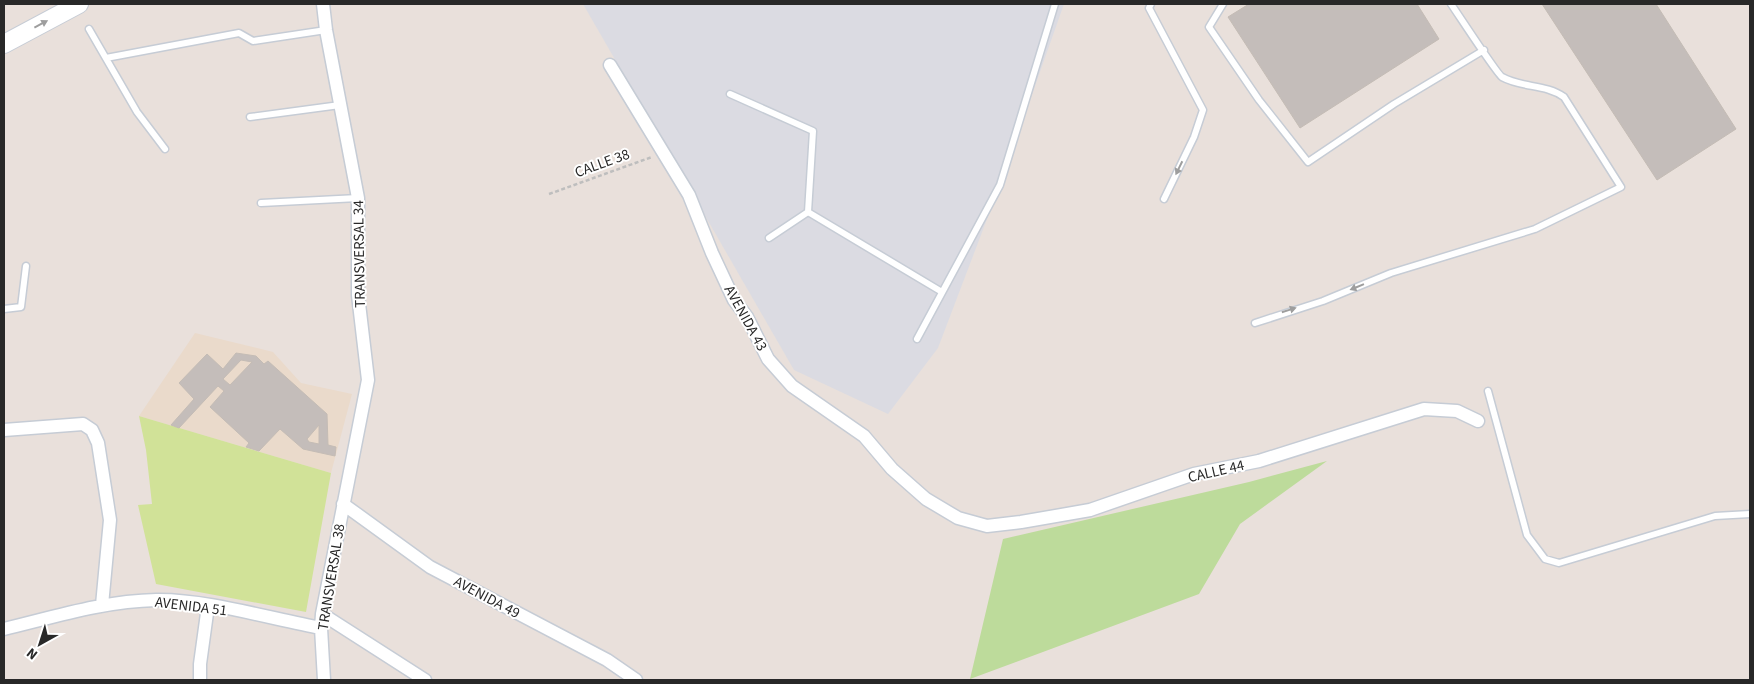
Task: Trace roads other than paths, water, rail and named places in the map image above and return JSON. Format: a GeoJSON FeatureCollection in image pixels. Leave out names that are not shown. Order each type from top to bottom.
{"type":"FeatureCollection","features":[{"type":"Feature","properties":{"kind":"main road"},"geometry":{"type":"LineString","coordinates":[[4,44],[79,4]]}},
{"type":"Feature","properties":{"kind":"street","name":"TRANSVERSAL 34"},"geometry":{"type":"LineString","coordinates":[[323,4],[326,30],[342,105],[358,198],[358,295],[368,380],[343,504]]}},
{"type":"Feature","properties":{"kind":"street","name":"AVENIDA 43"},"geometry":{"type":"LineString","coordinates":[[610,66],[689,195],[712,253],[734,300],[747,317],[768,359],[792,386],[864,436],[892,469],[926,499],[951,514]]}},
{"type":"Feature","properties":{"kind":"street","name":"CALLE 44"},"geometry":{"type":"LineString","coordinates":[[951,514],[974,524],[987,526],[1090,510],[1194,474],[1289,453],[1317,442],[1424,409],[1456,411],[1478,420]]}},
{"type":"Feature","properties":{"kind":"street"},"geometry":{"type":"LineString","coordinates":[[4,430],[83,424],[92,430],[98,443],[110,520],[102,605]]}},
{"type":"Feature","properties":{"kind":"street","name":"TRANSVERSAL 38"},"geometry":{"type":"LineString","coordinates":[[324,680],[320,628],[343,504]]}},
{"type":"Feature","properties":{"kind":"street","name":"AVENIDA 49"},"geometry":{"type":"LineString","coordinates":[[343,504],[430,567],[607,660],[636,680]]}},
{"type":"Feature","properties":{"kind":"street","name":"AVENIDA 51"},"geometry":{"type":"LineString","coordinates":[[4,629],[102,605],[157,600],[208,606],[320,628]]}},
{"type":"Feature","properties":{"kind":"street"},"geometry":{"type":"LineString","coordinates":[[200,680],[200,664],[208,606]]}},
{"type":"Feature","properties":{"kind":"street"},"geometry":{"type":"LineString","coordinates":[[322,614],[425,680]]}},
{"type":"Feature","properties":{"kind":"lane"},"geometry":{"type":"LineString","coordinates":[[916,339],[1000,185],[1055,4]]}},
{"type":"Feature","properties":{"kind":"lane"},"geometry":{"type":"LineString","coordinates":[[1151,4],[1148,8],[1203,110],[1194,137],[1164,199]]}},
{"type":"Feature","properties":{"kind":"lane"},"geometry":{"type":"LineString","coordinates":[[1223,4],[1209,27],[1259,100],[1308,162],[1394,104],[1484,50]]}},
{"type":"Feature","properties":{"kind":"lane"},"geometry":{"type":"LineString","coordinates":[[1255,322],[1324,301],[1391,273],[1536,229],[1621,187],[1564,97],[1553,89],[1532,87],[1500,76],[1451,4]]}},
{"type":"Feature","properties":{"kind":"lane"},"geometry":{"type":"LineString","coordinates":[[89,29],[137,112],[165,149]]}},
{"type":"Feature","properties":{"kind":"lane"},"geometry":{"type":"LineString","coordinates":[[106,58],[239,33],[253,42],[326,30]]}},
{"type":"Feature","properties":{"kind":"lane"},"geometry":{"type":"LineString","coordinates":[[730,94],[813,131],[808,212]]}},
{"type":"Feature","properties":{"kind":"lane"},"geometry":{"type":"LineString","coordinates":[[250,116],[342,105]]}},
{"type":"Feature","properties":{"kind":"lane"},"geometry":{"type":"LineString","coordinates":[[261,203],[358,198]]}},
{"type":"Feature","properties":{"kind":"lane"},"geometry":{"type":"LineString","coordinates":[[808,212],[942,292]]}},
{"type":"Feature","properties":{"kind":"lane"},"geometry":{"type":"LineString","coordinates":[[769,238],[808,212]]}},
{"type":"Feature","properties":{"kind":"lane"},"geometry":{"type":"LineString","coordinates":[[4,309],[22,308],[26,266]]}},
{"type":"Feature","properties":{"kind":"lane"},"geometry":{"type":"LineString","coordinates":[[1488,391],[1528,535],[1545,559],[1559,563],[1715,516],[1750,514]]}}]}
